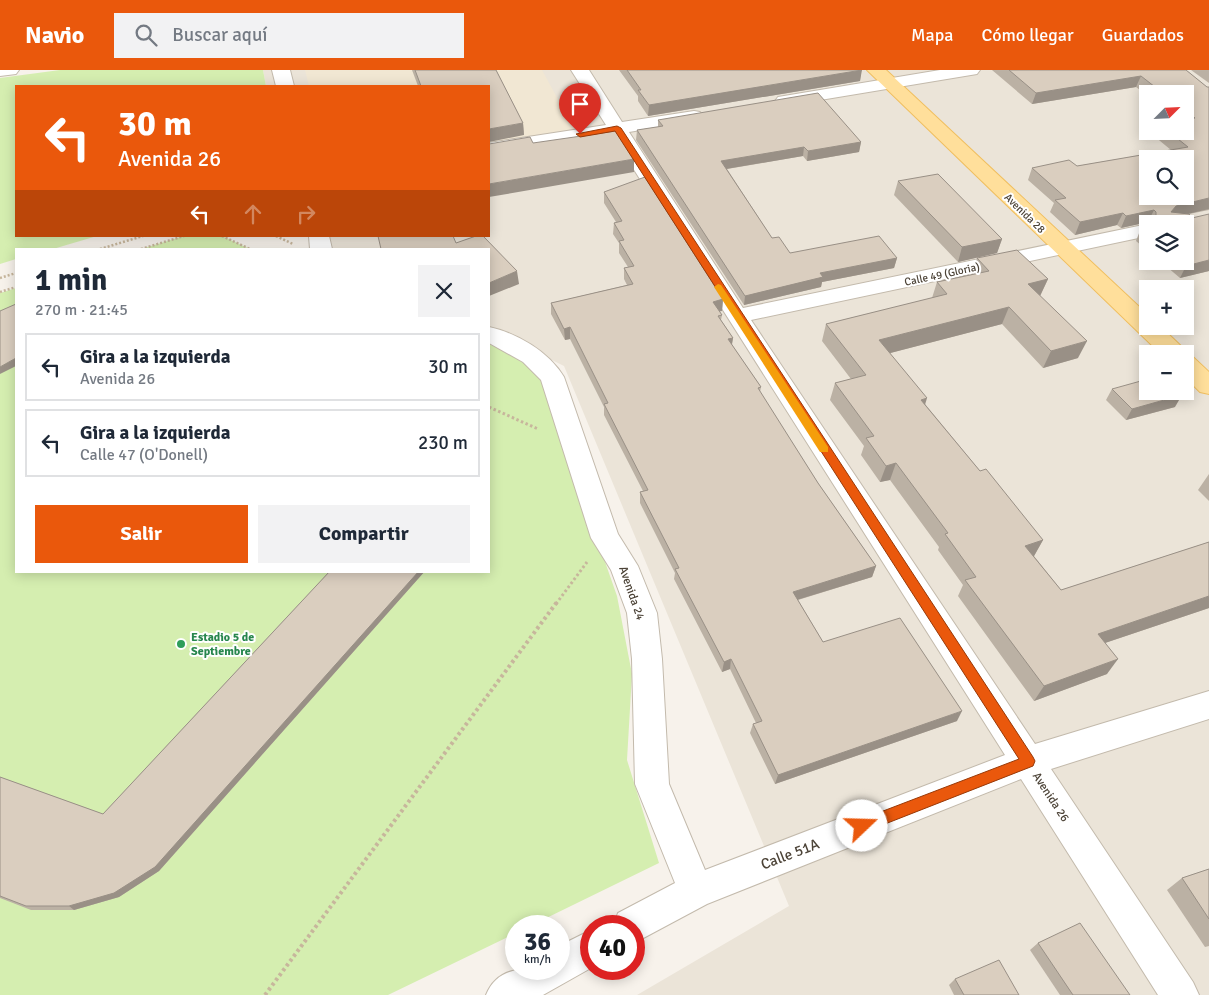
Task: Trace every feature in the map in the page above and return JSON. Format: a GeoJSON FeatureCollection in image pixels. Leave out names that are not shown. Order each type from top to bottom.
{"type":"FeatureCollection","features":[{"type":"Feature","properties":{"kind":"main road","name":"Avenida 28"},"geometry":{"type":"LineString","coordinates":[[883,77],[1165,345]]}},
{"type":"Feature","properties":{"kind":"main road"},"geometry":{"type":"LineString","coordinates":[[1194,372],[1209,386]]}},
{"type":"Feature","properties":{"kind":"street"},"geometry":{"type":"LineString","coordinates":[[0,71],[10,70]]}},
{"type":"Feature","properties":{"kind":"street"},"geometry":{"type":"LineString","coordinates":[[281,70],[285,85]]}},
{"type":"Feature","properties":{"kind":"street","name":"Avenida 26"},"geometry":{"type":"LineString","coordinates":[[580,70],[737,316],[1180,995]]}},
{"type":"Feature","properties":{"kind":"street"},"geometry":{"type":"LineString","coordinates":[[763,104],[883,77],[971,70]]}},
{"type":"Feature","properties":{"kind":"street"},"geometry":{"type":"LineString","coordinates":[[490,149],[714,112]]}},
{"type":"Feature","properties":{"kind":"street","name":"Calle 49 (Gloria)"},"geometry":{"type":"LineString","coordinates":[[737,316],[1139,232]]}},
{"type":"Feature","properties":{"kind":"street","name":"Avenida 24"},"geometry":{"type":"LineString","coordinates":[[490,334],[518,347],[541,362],[552,377],[605,538],[624,566],[642,613],[647,659],[652,784],[662,813],[696,891]]}},
{"type":"Feature","properties":{"kind":"street","name":"Calle 51A"},"geometry":{"type":"LineString","coordinates":[[645,918],[696,891],[1028,761],[1209,705]]}},
{"type":"Feature","properties":{"kind":"street"},"geometry":{"type":"LineString","coordinates":[[505,995],[533,980]]}},
{"type":"Feature","properties":{"kind":"path"},"geometry":{"type":"LineString","coordinates":[[103,248],[140,237]]}},
{"type":"Feature","properties":{"kind":"path"},"geometry":{"type":"LineString","coordinates":[[144,248],[181,237]]}},
{"type":"Feature","properties":{"kind":"path"},"geometry":{"type":"LineString","coordinates":[[224,237],[248,248]]}},
{"type":"Feature","properties":{"kind":"path"},"geometry":{"type":"LineString","coordinates":[[278,237],[293,245]]}},
{"type":"Feature","properties":{"kind":"path"},"geometry":{"type":"LineString","coordinates":[[0,278],[15,273]]}},
{"type":"Feature","properties":{"kind":"path"},"geometry":{"type":"LineString","coordinates":[[0,292],[15,287]]}},
{"type":"Feature","properties":{"kind":"path"},"geometry":{"type":"LineString","coordinates":[[490,407],[576,446]]}},
{"type":"Feature","properties":{"kind":"path"},"geometry":{"type":"LineString","coordinates":[[265,995],[605,538]]}},
{"type":"Feature","properties":{"kind":"shaded area"},"geometry":{"type":"Polygon","coordinates":[[[263,70],[1209,70],[1209,995],[637,995],[789,906],[564,366],[490,329],[490,248],[324,248],[318,237],[490,237],[490,85],[266,85],[263,70]]]}},
{"type":"Feature","properties":{"kind":"shaded area"},"geometry":{"type":"Polygon","coordinates":[[[305,70],[542,70],[574,129],[490,142],[490,85],[309,85],[305,70]]]}},
{"type":"Feature","properties":{"kind":"green space"},"geometry":{"type":"Polygon","coordinates":[[[60,70],[263,70],[266,85],[15,85],[15,237],[94,237],[56,248],[15,248],[15,259],[0,264],[0,78],[60,70]]]}},
{"type":"Feature","properties":{"kind":"green space"},"geometry":{"type":"Polygon","coordinates":[[[181,237],[224,237],[248,248],[144,248],[181,237]]]}},
{"type":"Feature","properties":{"kind":"green space"},"geometry":{"type":"Polygon","coordinates":[[[15,288],[15,573],[490,573],[490,344],[521,359],[541,379],[617,596],[632,674],[627,760],[659,863],[553,915],[505,915],[505,938],[388,995],[0,995],[0,293],[15,288]]]}},
{"type":"Feature","properties":{"kind":"building"},"geometry":{"type":"Polygon","coordinates":[[[415,70],[496,70],[523,123],[490,129],[490,85],[421,85],[415,70]]]}},
{"type":"Feature","properties":{"kind":"building"},"geometry":{"type":"Polygon","coordinates":[[[627,70],[862,70],[649,105],[627,70]]]}},
{"type":"Feature","properties":{"kind":"building"},"geometry":{"type":"Polygon","coordinates":[[[1009,70],[1186,70],[1209,87],[1209,198],[1194,202],[1194,150],[1170,150],[1188,147],[1179,140],[1194,140],[1194,85],[1152,85],[1141,76],[1036,93],[1009,70]]]}},
{"type":"Feature","properties":{"kind":"building"},"geometry":{"type":"Polygon","coordinates":[[[818,93],[861,142],[808,151],[804,147],[721,161],[772,238],[779,237],[790,253],[879,236],[897,258],[820,273],[823,277],[745,296],[637,130],[663,126],[658,120],[818,93]]]}},
{"type":"Feature","properties":{"kind":"building"},"geometry":{"type":"Polygon","coordinates":[[[616,131],[634,159],[490,184],[490,144],[530,137],[533,143],[616,131]]]}},
{"type":"Feature","properties":{"kind":"building"},"geometry":{"type":"Polygon","coordinates":[[[1139,155],[1139,205],[1180,205],[1176,206],[1171,212],[1190,215],[1156,215],[1154,210],[1126,216],[1123,213],[1080,222],[1055,200],[1066,198],[1032,168],[1069,160],[1077,166],[1139,155]]]}},
{"type":"Feature","properties":{"kind":"building"},"geometry":{"type":"Polygon","coordinates":[[[938,174],[1002,239],[962,247],[898,181],[938,174]]]}},
{"type":"Feature","properties":{"kind":"building"},"geometry":{"type":"Polygon","coordinates":[[[645,177],[723,299],[713,302],[722,315],[718,316],[733,338],[728,339],[761,387],[758,388],[818,483],[876,566],[793,592],[823,642],[900,618],[962,711],[778,775],[753,724],[762,721],[731,659],[724,662],[675,569],[679,568],[640,492],[648,490],[604,404],[608,403],[570,327],[564,329],[551,303],[633,284],[624,268],[634,266],[619,241],[624,240],[614,223],[622,221],[604,192],[645,177]]]}},
{"type":"Feature","properties":{"kind":"building"},"geometry":{"type":"Polygon","coordinates":[[[1209,214],[1209,260],[1194,264],[1194,218],[1209,214]]]}},
{"type":"Feature","properties":{"kind":"building"},"geometry":{"type":"Polygon","coordinates":[[[378,237],[453,237],[456,243],[473,237],[484,237],[517,271],[490,283],[490,248],[381,248],[378,237]]]}},
{"type":"Feature","properties":{"kind":"building"},"geometry":{"type":"Polygon","coordinates":[[[1017,250],[1048,279],[1028,284],[1087,341],[1051,351],[1009,307],[879,340],[927,398],[921,400],[980,471],[986,469],[1043,540],[1025,546],[1061,590],[1209,542],[1209,596],[1098,634],[1118,659],[1044,686],[965,580],[976,577],[945,534],[948,533],[896,463],[886,466],[866,438],[874,436],[835,383],[866,375],[826,324],[947,294],[937,282],[989,271],[977,258],[1017,250]]]}},
{"type":"Feature","properties":{"kind":"building"},"geometry":{"type":"Polygon","coordinates":[[[15,304],[15,359],[0,367],[0,311],[15,304]]]}},
{"type":"Feature","properties":{"kind":"building"},"geometry":{"type":"Polygon","coordinates":[[[1139,382],[1139,400],[1164,400],[1132,409],[1112,389],[1139,382]]]}},
{"type":"Feature","properties":{"kind":"building"},"geometry":{"type":"Polygon","coordinates":[[[328,573],[417,573],[155,867],[114,893],[69,906],[26,906],[0,896],[0,777],[103,814],[328,573]]]}},
{"type":"Feature","properties":{"kind":"building"},"geometry":{"type":"Polygon","coordinates":[[[1209,869],[1209,919],[1182,878],[1209,869]]]}},
{"type":"Feature","properties":{"kind":"building"},"geometry":{"type":"Polygon","coordinates":[[[1080,923],[1130,995],[1073,995],[1038,943],[1080,923]]]}},
{"type":"Feature","properties":{"kind":"building"},"geometry":{"type":"Polygon","coordinates":[[[999,960],[1019,995],[964,995],[955,979],[999,960]]]}},
{"type":"Feature","properties":{"kind":"slow traffic"},"geometry":{"type":"LineString","coordinates":[[718,287],[824,449]]}},
{"type":"Feature","properties":{"kind":"place","name":"Estadio 5 de Septiembre"},"geometry":{"type":"Point","coordinates":[181,644]}},
{"type":"Feature","properties":{"kind":"route"},"geometry":{"type":"LineString","coordinates":[[580,134],[617,128],[737,316],[1028,761],[862,826]]}}]}
